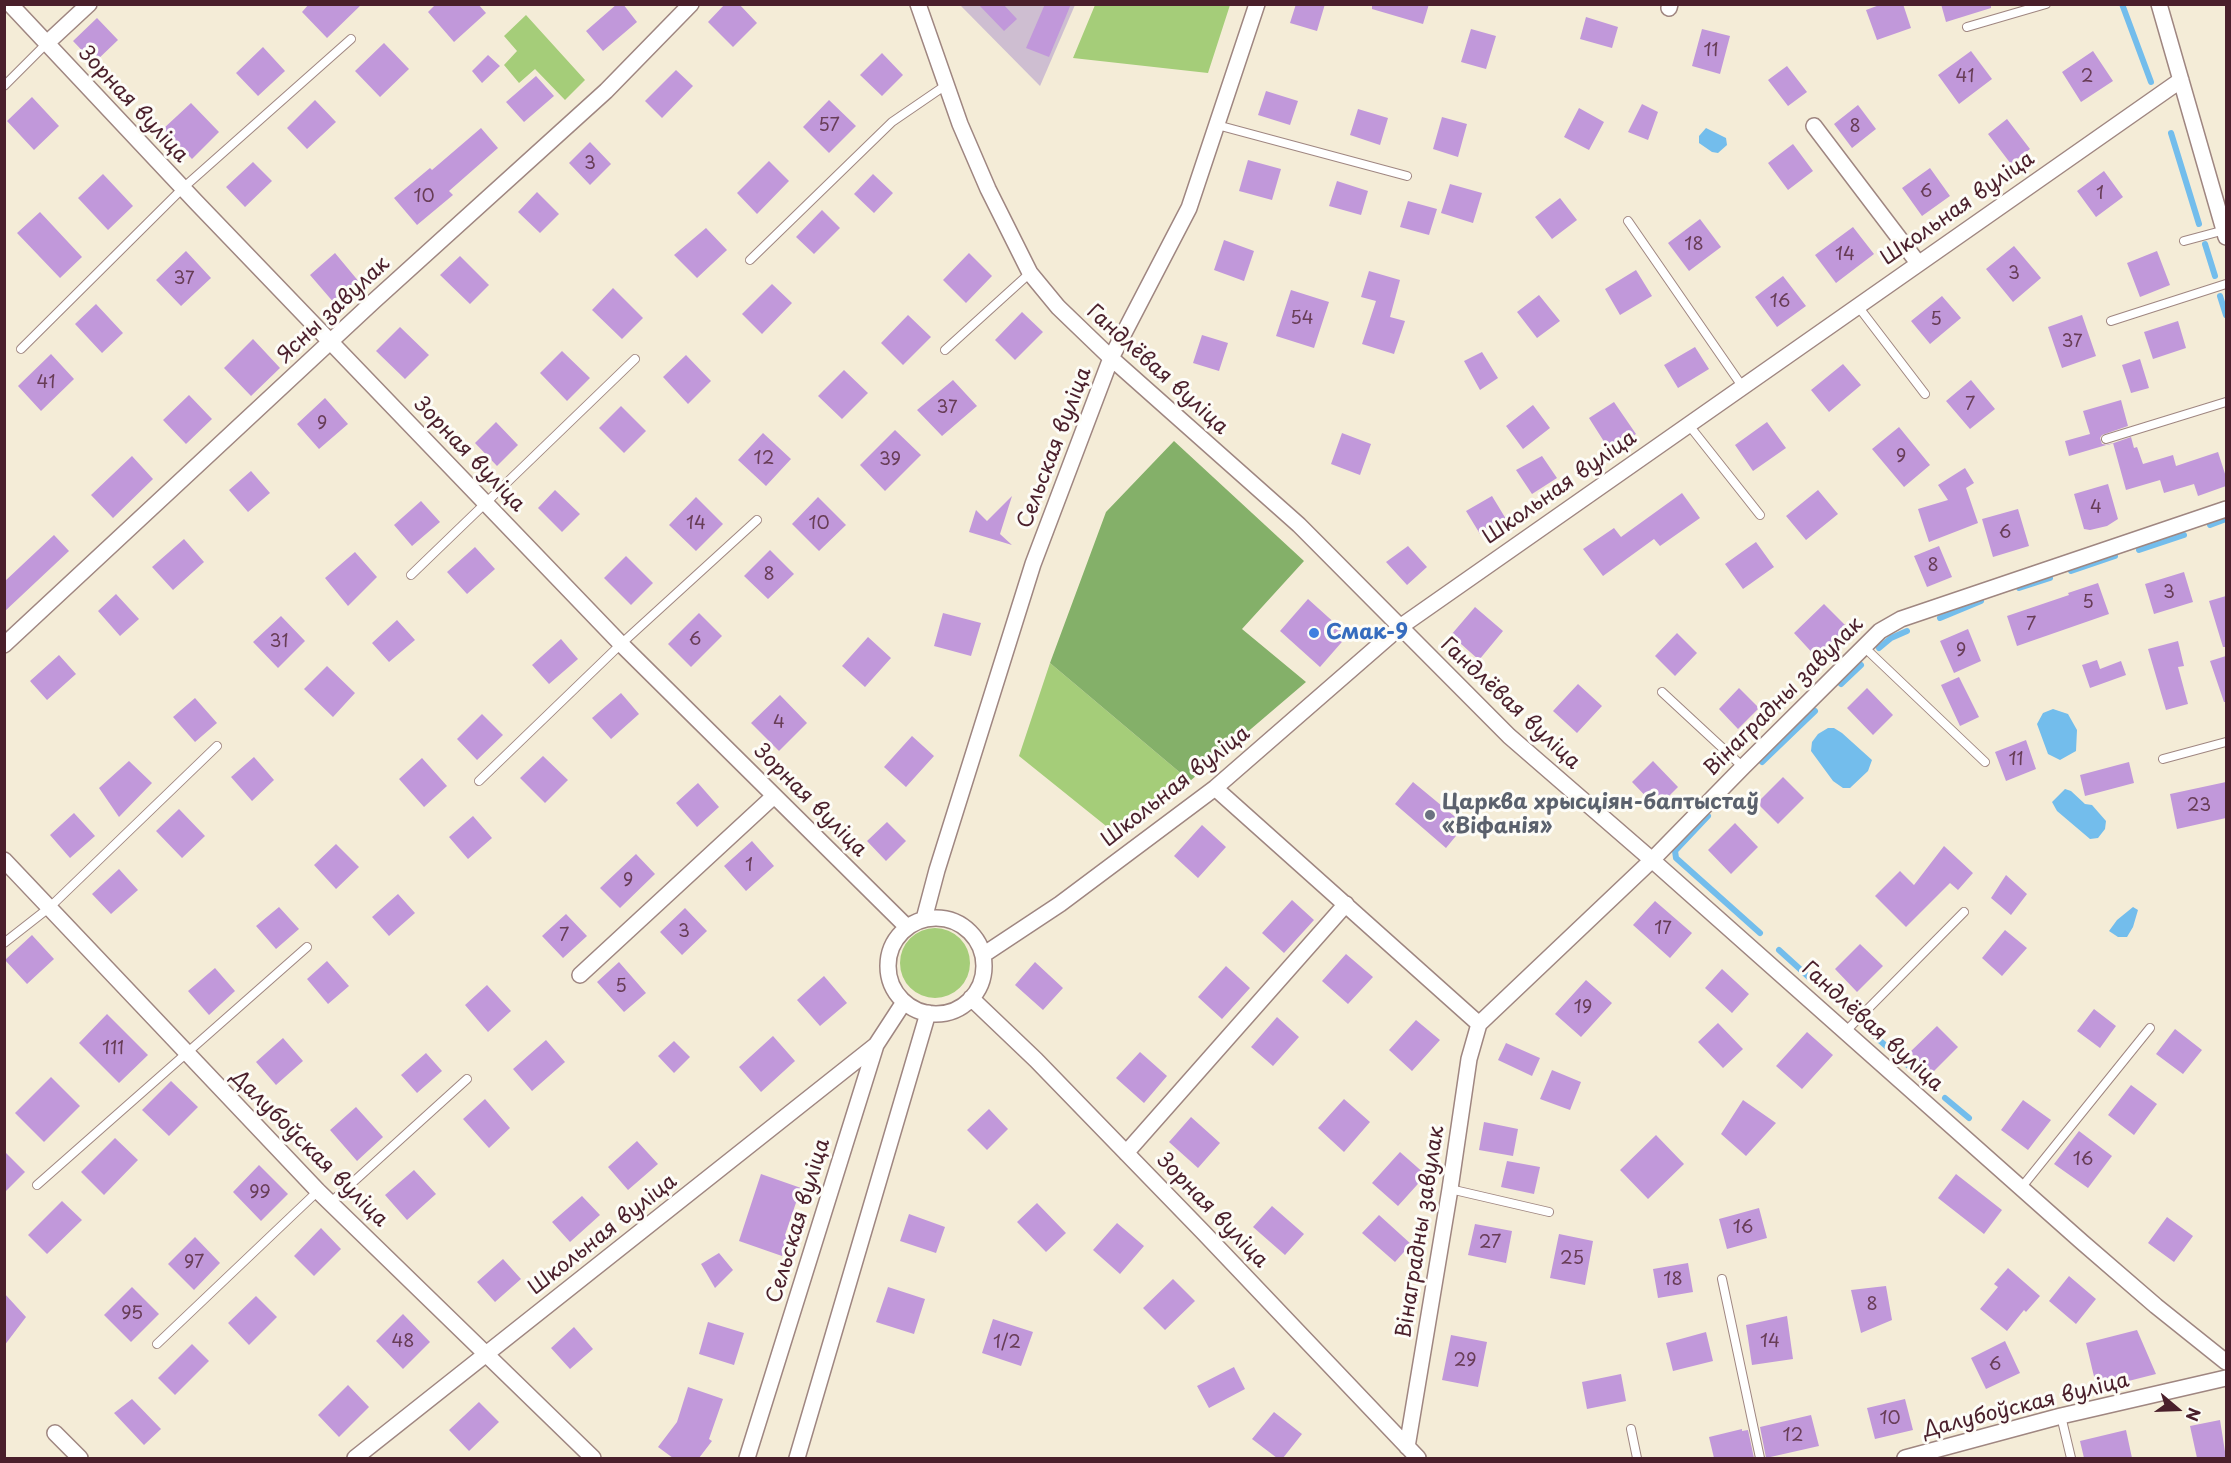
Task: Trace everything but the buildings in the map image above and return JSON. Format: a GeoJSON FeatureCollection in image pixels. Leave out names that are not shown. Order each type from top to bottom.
{"type":"FeatureCollection","features":[{"type":"Feature","properties":{"kind":"street","name":"Зорная вуліца"},"geometry":{"type":"LineString","coordinates":[[10,4],[183,188],[621,644],[907,927]]}},
{"type":"Feature","properties":{"kind":"street"},"geometry":{"type":"LineString","coordinates":[[46,43],[89,4]]}},
{"type":"Feature","properties":{"kind":"street","name":"Ясны завулак"},"geometry":{"type":"LineString","coordinates":[[4,645],[331,341],[606,91],[691,4]]}},
{"type":"Feature","properties":{"kind":"street","name":"Гандлёвая вуліца"},"geometry":{"type":"LineString","coordinates":[[918,4],[960,124],[988,189],[1030,273],[1058,307],[1111,358],[1299,525],[1509,736],[2156,1306],[2226,1362]]}},
{"type":"Feature","properties":{"kind":"street","name":"Сельская вуліца"},"geometry":{"type":"LineString","coordinates":[[924,919],[937,870],[1034,564],[1111,358],[1189,208],[1257,4]]}},
{"type":"Feature","properties":{"kind":"street"},"geometry":{"type":"LineString","coordinates":[[2159,4],[2226,234]]}},
{"type":"Feature","properties":{"kind":"street","name":"Школьная вуліца"},"geometry":{"type":"LineString","coordinates":[[983,955],[1060,904],[1215,788],[1400,627],[2181,80]]}},
{"type":"Feature","properties":{"kind":"street"},"geometry":{"type":"LineString","coordinates":[[1814,126],[1918,263]]}},
{"type":"Feature","properties":{"kind":"street","name":"Вінаградны завулак"},"geometry":{"type":"LineString","coordinates":[[1407,1447],[1469,1059],[1479,1024],[1652,860],[1880,631],[1901,619],[2226,509]]}},
{"type":"Feature","properties":{"kind":"street"},"geometry":{"type":"LineString","coordinates":[[1215,788],[1479,1024]]}},
{"type":"Feature","properties":{"kind":"street"},"geometry":{"type":"LineString","coordinates":[[580,975],[774,796]]}},
{"type":"Feature","properties":{"kind":"street","name":"Далубоўская вуліца"},"geometry":{"type":"LineString","coordinates":[[4,860],[318,1191],[593,1458]]}},
{"type":"Feature","properties":{"kind":"street"},"geometry":{"type":"LineString","coordinates":[[1126,1153],[1346,904]]}},
{"type":"Feature","properties":{"kind":"street"},"geometry":{"type":"LineString","coordinates":[[943,918],[961,925],[975,938],[983,955],[980,985],[971,998],[959,1008],[944,1013],[928,1013],[904,1002],[895,992],[888,975],[888,957],[894,940],[907,927],[924,919],[943,918]]}},
{"type":"Feature","properties":{"kind":"street","name":"Зорная вуліца"},"geometry":{"type":"LineString","coordinates":[[971,998],[1036,1060],[1418,1458]]}},
{"type":"Feature","properties":{"kind":"street","name":"Сельская вуліца"},"geometry":{"type":"LineString","coordinates":[[747,1458],[876,1045],[904,1002]]}},
{"type":"Feature","properties":{"kind":"street"},"geometry":{"type":"LineString","coordinates":[[797,1458],[928,1013]]}},
{"type":"Feature","properties":{"kind":"street","name":"Школьная вуліца"},"geometry":{"type":"LineString","coordinates":[[355,1458],[876,1045]]}},
{"type":"Feature","properties":{"kind":"street","name":"Далубоўская вуліца"},"geometry":{"type":"LineString","coordinates":[[1905,1458],[2061,1416],[2226,1378]]}},
{"type":"Feature","properties":{"kind":"street"},"geometry":{"type":"LineString","coordinates":[[55,1433],[80,1458]]}},
{"type":"Feature","properties":{"kind":"lane"},"geometry":{"type":"LineString","coordinates":[[1966,27],[2046,4]]}},
{"type":"Feature","properties":{"kind":"lane"},"geometry":{"type":"LineString","coordinates":[[21,349],[183,188],[351,39]]}},
{"type":"Feature","properties":{"kind":"lane"},"geometry":{"type":"LineString","coordinates":[[4,86],[46,43]]}},
{"type":"Feature","properties":{"kind":"lane"},"geometry":{"type":"LineString","coordinates":[[750,260],[892,122],[946,85]]}},
{"type":"Feature","properties":{"kind":"lane"},"geometry":{"type":"LineString","coordinates":[[1217,125],[1407,176]]}},
{"type":"Feature","properties":{"kind":"lane"},"geometry":{"type":"LineString","coordinates":[[1628,221],[1742,386]]}},
{"type":"Feature","properties":{"kind":"lane"},"geometry":{"type":"LineString","coordinates":[[2184,241],[2226,234]]}},
{"type":"Feature","properties":{"kind":"lane"},"geometry":{"type":"LineString","coordinates":[[945,350],[1030,273]]}},
{"type":"Feature","properties":{"kind":"lane"},"geometry":{"type":"LineString","coordinates":[[2111,321],[2226,284]]}},
{"type":"Feature","properties":{"kind":"lane"},"geometry":{"type":"LineString","coordinates":[[1857,305],[1925,394]]}},
{"type":"Feature","properties":{"kind":"lane"},"geometry":{"type":"LineString","coordinates":[[411,575],[636,359]]}},
{"type":"Feature","properties":{"kind":"lane"},"geometry":{"type":"LineString","coordinates":[[2106,439],[2226,402]]}},
{"type":"Feature","properties":{"kind":"lane"},"geometry":{"type":"LineString","coordinates":[[1688,424],[1760,515]]}},
{"type":"Feature","properties":{"kind":"lane"},"geometry":{"type":"LineString","coordinates":[[479,781],[621,644],[757,520]]}},
{"type":"Feature","properties":{"kind":"lane"},"geometry":{"type":"LineString","coordinates":[[1864,647],[1985,762]]}},
{"type":"Feature","properties":{"kind":"lane"},"geometry":{"type":"LineString","coordinates":[[1662,692],[1743,767]]}},
{"type":"Feature","properties":{"kind":"lane"},"geometry":{"type":"LineString","coordinates":[[2163,759],[2226,742]]}},
{"type":"Feature","properties":{"kind":"lane"},"geometry":{"type":"LineString","coordinates":[[4,943],[50,907],[217,746]]}},
{"type":"Feature","properties":{"kind":"lane"},"geometry":{"type":"LineString","coordinates":[[1845,1032],[1964,912]]}},
{"type":"Feature","properties":{"kind":"lane"},"geometry":{"type":"LineString","coordinates":[[37,1185],[308,948]]}},
{"type":"Feature","properties":{"kind":"lane"},"geometry":{"type":"LineString","coordinates":[[2021,1188],[2150,1028]]}},
{"type":"Feature","properties":{"kind":"lane"},"geometry":{"type":"LineString","coordinates":[[330,1203],[466,1079]]}},
{"type":"Feature","properties":{"kind":"lane"},"geometry":{"type":"LineString","coordinates":[[1450,1189],[1549,1212]]}},
{"type":"Feature","properties":{"kind":"lane"},"geometry":{"type":"LineString","coordinates":[[158,1344],[318,1191]]}},
{"type":"Feature","properties":{"kind":"lane"},"geometry":{"type":"LineString","coordinates":[[1722,1279],[1760,1458]]}},
{"type":"Feature","properties":{"kind":"lane"},"geometry":{"type":"LineString","coordinates":[[2061,1416],[2072,1458]]}},
{"type":"Feature","properties":{"kind":"lane"},"geometry":{"type":"LineString","coordinates":[[1631,1429],[1637,1458]]}},
{"type":"Feature","properties":{"kind":"shaded area"},"geometry":{"type":"Polygon","coordinates":[[[960,5],[1075,5],[1040,86],[960,5]]]}},
{"type":"Feature","properties":{"kind":"green space"},"geometry":{"type":"Polygon","coordinates":[[[1095,4],[1230,5],[1208,73],[1073,58],[1095,4]]]}},
{"type":"Feature","properties":{"kind":"green space"},"geometry":{"type":"Polygon","coordinates":[[[526,15],[585,80],[565,100],[535,69],[519,83],[504,65],[517,51],[504,36],[526,15]]]}},
{"type":"Feature","properties":{"kind":"green space"},"geometry":{"type":"Polygon","coordinates":[[[1174,441],[1304,561],[1242,629],[1306,682],[1190,781],[1050,663],[1106,512],[1174,441]]]}},
{"type":"Feature","properties":{"kind":"green space"},"geometry":{"type":"Polygon","coordinates":[[[1050,663],[1190,781],[1116,834],[1019,756],[1050,663]]]}},
{"type":"Feature","properties":{"kind":"green space"},"geometry":{"type":"Polygon","coordinates":[[[935,928],[948,931],[960,938],[967,950],[970,963],[967,976],[960,988],[948,995],[935,998],[922,995],[910,988],[903,976],[900,963],[903,950],[910,938],[922,931],[935,928]]]}},
{"type":"Feature","properties":{"kind":"water"},"geometry":{"type":"Polygon","coordinates":[[[1706,128],[1726,138],[1727,145],[1718,153],[1712,152],[1699,143],[1699,136],[1706,128]]]}},
{"type":"Feature","properties":{"kind":"water"},"geometry":{"type":"Polygon","coordinates":[[[2053,709],[2068,714],[2077,730],[2076,751],[2060,760],[2048,754],[2037,724],[2043,713],[2053,709]]]}},
{"type":"Feature","properties":{"kind":"water"},"geometry":{"type":"Polygon","coordinates":[[[1828,728],[1834,728],[1842,733],[1872,760],[1868,771],[1850,788],[1843,788],[1833,781],[1811,751],[1812,742],[1818,734],[1828,728]]]}},
{"type":"Feature","properties":{"kind":"water"},"geometry":{"type":"Polygon","coordinates":[[[2065,789],[2071,791],[2085,804],[2092,805],[2106,821],[2105,829],[2098,838],[2090,839],[2057,811],[2052,802],[2065,789]]]}},
{"type":"Feature","properties":{"kind":"water"},"geometry":{"type":"Polygon","coordinates":[[[2133,907],[2138,910],[2127,937],[2118,937],[2109,931],[2117,920],[2133,907]]]}},
{"type":"Feature","properties":{"kind":"waterway"},"geometry":{"type":"LineString","coordinates":[[2122,4],[2151,82]]}},
{"type":"Feature","properties":{"kind":"waterway"},"geometry":{"type":"LineString","coordinates":[[2171,133],[2199,224]]}},
{"type":"Feature","properties":{"kind":"waterway"},"geometry":{"type":"LineString","coordinates":[[2205,244],[2215,276]]}},
{"type":"Feature","properties":{"kind":"waterway"},"geometry":{"type":"LineString","coordinates":[[2220,296],[2226,315]]}},
{"type":"Feature","properties":{"kind":"waterway"},"geometry":{"type":"LineString","coordinates":[[2210,525],[2226,519]]}},
{"type":"Feature","properties":{"kind":"waterway"},"geometry":{"type":"LineString","coordinates":[[2139,550],[2184,535]]}},
{"type":"Feature","properties":{"kind":"waterway"},"geometry":{"type":"LineString","coordinates":[[2071,571],[2115,556]]}},
{"type":"Feature","properties":{"kind":"waterway"},"geometry":{"type":"LineString","coordinates":[[2019,588],[2050,578]]}},
{"type":"Feature","properties":{"kind":"waterway"},"geometry":{"type":"LineString","coordinates":[[1940,618],[1981,601]]}},
{"type":"Feature","properties":{"kind":"waterway"},"geometry":{"type":"LineString","coordinates":[[1879,648],[1891,638],[1907,631]]}},
{"type":"Feature","properties":{"kind":"waterway"},"geometry":{"type":"LineString","coordinates":[[1841,684],[1861,665]]}},
{"type":"Feature","properties":{"kind":"waterway"},"geometry":{"type":"LineString","coordinates":[[1762,762],[1815,711]]}},
{"type":"Feature","properties":{"kind":"waterway"},"geometry":{"type":"LineString","coordinates":[[1708,816],[1675,851],[1676,858],[1760,933]]}},
{"type":"Feature","properties":{"kind":"waterway"},"geometry":{"type":"LineString","coordinates":[[1779,950],[1812,980]]}},
{"type":"Feature","properties":{"kind":"waterway"},"geometry":{"type":"LineString","coordinates":[[1869,1031],[1928,1083]]}},
{"type":"Feature","properties":{"kind":"waterway"},"geometry":{"type":"LineString","coordinates":[[1945,1098],[1969,1118]]}},
{"type":"Feature","properties":{"kind":"place","name":"Смак-9"},"geometry":{"type":"Point","coordinates":[1314,633]}},
{"type":"Feature","properties":{"kind":"place","name":"Царква хрысціян-баптыстаў «Віфанія»"},"geometry":{"type":"Point","coordinates":[1430,815]}}]}
